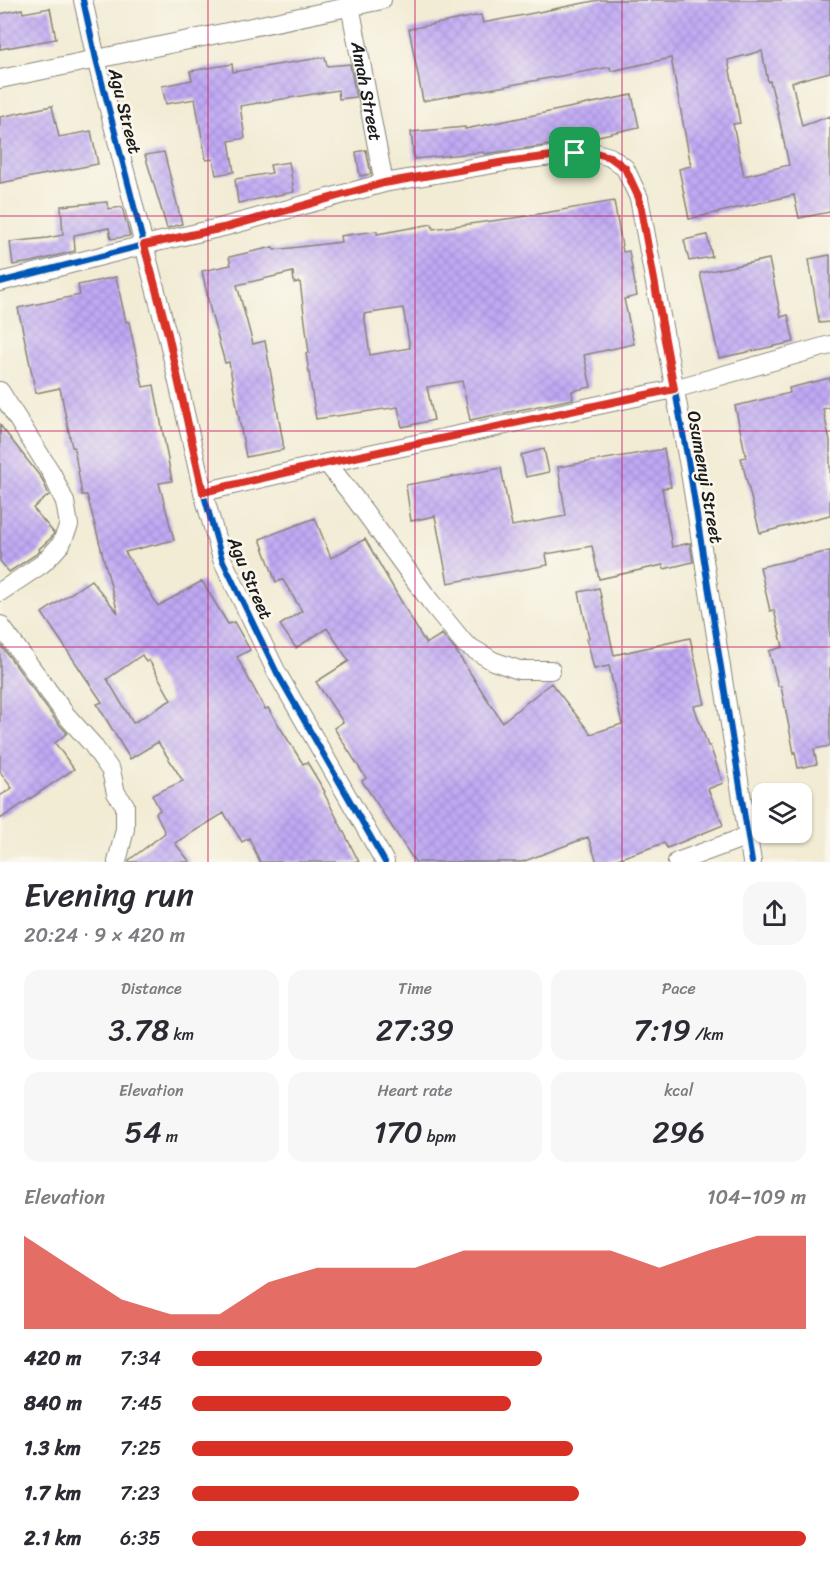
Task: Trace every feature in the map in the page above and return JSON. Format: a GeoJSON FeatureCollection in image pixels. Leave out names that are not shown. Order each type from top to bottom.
{"type":"FeatureCollection","features":[{"type":"Feature","properties":{"kind":"street","name":"Agu Street"},"geometry":{"type":"LineString","coordinates":[[83,0],[96,59],[168,334],[203,492],[222,560],[277,673],[385,862]]}},
{"type":"Feature","properties":{"kind":"street"},"geometry":{"type":"LineString","coordinates":[[0,79],[349,3],[382,0]]}},
{"type":"Feature","properties":{"kind":"street","name":"Amah Street"},"geometry":{"type":"LineString","coordinates":[[349,3],[384,183]]}},
{"type":"Feature","properties":{"kind":"street","name":"Osumenyi Street"},"geometry":{"type":"LineString","coordinates":[[0,282],[144,245],[223,228],[384,183],[505,162],[575,153],[596,153],[610,157],[625,168],[639,198],[689,465],[752,862]]}},
{"type":"Feature","properties":{"kind":"street"},"geometry":{"type":"LineString","coordinates":[[203,492],[327,463],[674,389],[830,345]]}},
{"type":"Feature","properties":{"kind":"street"},"geometry":{"type":"LineString","coordinates":[[0,391],[52,474],[65,502],[69,525],[61,544],[42,564],[0,592]]}},
{"type":"Feature","properties":{"kind":"street"},"geometry":{"type":"LineString","coordinates":[[327,463],[465,644],[493,661],[519,670],[551,670]]}},
{"type":"Feature","properties":{"kind":"street"},"geometry":{"type":"LineString","coordinates":[[0,625],[66,715],[92,744],[111,771],[117,793],[125,806],[124,829],[117,862]]}},
{"type":"Feature","properties":{"kind":"street"},"geometry":{"type":"LineString","coordinates":[[677,862],[748,836]]}},
{"type":"Feature","properties":{"kind":"building"},"geometry":{"type":"Polygon","coordinates":[[[599,0],[830,0],[830,72],[792,82],[802,126],[830,116],[830,212],[799,218],[794,195],[689,219],[679,169],[691,166],[671,58],[611,71],[610,67],[423,101],[409,29],[481,15],[483,23],[599,0]],[[762,51],[728,60],[740,123],[733,124],[744,176],[789,165],[770,81],[768,82],[762,51]]]}},
{"type":"Feature","properties":{"kind":"building"},"geometry":{"type":"Polygon","coordinates":[[[50,8],[56,39],[0,49],[0,14],[22,9],[23,13],[50,8]]]}},
{"type":"Feature","properties":{"kind":"building"},"geometry":{"type":"Polygon","coordinates":[[[325,57],[327,66],[350,64],[356,97],[339,99],[338,90],[240,106],[245,138],[229,141],[234,172],[216,175],[213,159],[206,160],[195,99],[166,104],[162,86],[192,80],[190,71],[232,64],[233,72],[325,57]]]}},
{"type":"Feature","properties":{"kind":"building"},"geometry":{"type":"Polygon","coordinates":[[[632,95],[639,127],[571,142],[484,154],[484,152],[414,159],[411,132],[465,127],[465,129],[632,95]]]}},
{"type":"Feature","properties":{"kind":"building"},"geometry":{"type":"Polygon","coordinates":[[[52,106],[59,137],[91,131],[98,164],[0,183],[0,117],[52,106]]]}},
{"type":"Feature","properties":{"kind":"building"},"geometry":{"type":"Polygon","coordinates":[[[366,150],[371,174],[360,176],[356,152],[366,150]]]}},
{"type":"Feature","properties":{"kind":"building"},"geometry":{"type":"Polygon","coordinates":[[[164,152],[182,224],[167,228],[145,155],[164,152]]]}},
{"type":"Feature","properties":{"kind":"building"},"geometry":{"type":"Polygon","coordinates":[[[289,162],[294,192],[238,203],[235,179],[272,173],[270,165],[289,162]]]}},
{"type":"Feature","properties":{"kind":"building"},"geometry":{"type":"Polygon","coordinates":[[[614,201],[623,252],[629,251],[637,296],[624,299],[634,344],[584,355],[591,387],[572,391],[573,399],[470,420],[462,381],[427,387],[434,420],[402,427],[398,407],[316,419],[306,353],[309,353],[300,282],[294,283],[293,272],[237,285],[253,344],[265,341],[283,442],[283,450],[246,457],[229,362],[225,363],[202,271],[231,265],[229,257],[273,247],[274,250],[341,242],[340,236],[377,231],[377,234],[432,224],[433,229],[614,201]],[[403,308],[364,314],[370,355],[410,348],[403,308]]]}},
{"type":"Feature","properties":{"kind":"building"},"geometry":{"type":"Polygon","coordinates":[[[107,202],[108,209],[122,207],[130,236],[111,239],[109,228],[74,235],[75,251],[13,265],[10,242],[63,235],[61,206],[107,202]]]}},
{"type":"Feature","properties":{"kind":"building"},"geometry":{"type":"Polygon","coordinates":[[[707,235],[712,257],[689,261],[684,240],[707,235]]]}},
{"type":"Feature","properties":{"kind":"building"},"geometry":{"type":"Polygon","coordinates":[[[830,255],[830,322],[819,323],[809,259],[830,255]]]}},
{"type":"Feature","properties":{"kind":"building"},"geometry":{"type":"Polygon","coordinates":[[[769,259],[781,317],[788,315],[794,342],[719,358],[700,273],[769,259]]]}},
{"type":"Feature","properties":{"kind":"building"},"geometry":{"type":"Polygon","coordinates":[[[116,277],[126,322],[129,322],[143,387],[154,385],[172,481],[159,483],[174,540],[125,552],[158,606],[202,581],[228,624],[234,622],[250,650],[237,657],[265,709],[268,708],[303,764],[307,762],[325,792],[359,862],[260,862],[249,838],[242,842],[224,813],[175,843],[190,862],[129,862],[165,833],[156,813],[160,810],[152,795],[183,781],[158,742],[130,759],[97,704],[102,702],[42,613],[91,580],[118,613],[87,495],[82,495],[74,447],[72,447],[60,388],[36,393],[18,308],[80,295],[78,285],[116,277]],[[142,655],[107,679],[133,723],[171,700],[149,660],[146,662],[142,655]]]}},
{"type":"Feature","properties":{"kind":"building"},"geometry":{"type":"Polygon","coordinates":[[[830,378],[830,407],[823,409],[830,441],[830,515],[760,533],[741,458],[746,457],[735,406],[790,393],[789,388],[830,378]]]}},
{"type":"Feature","properties":{"kind":"building"},"geometry":{"type":"Polygon","coordinates":[[[0,425],[42,479],[49,495],[33,508],[54,533],[39,549],[40,551],[9,572],[0,561],[0,425]]]}},
{"type":"Feature","properties":{"kind":"building"},"geometry":{"type":"Polygon","coordinates":[[[544,449],[549,472],[526,477],[521,455],[544,449]]]}},
{"type":"Feature","properties":{"kind":"building"},"geometry":{"type":"Polygon","coordinates":[[[664,449],[671,487],[662,488],[672,547],[690,543],[693,562],[664,569],[663,565],[599,579],[592,546],[546,554],[548,565],[448,583],[435,516],[411,521],[406,485],[501,468],[512,526],[566,516],[558,467],[664,449]]]}},
{"type":"Feature","properties":{"kind":"building"},"geometry":{"type":"Polygon","coordinates":[[[315,518],[331,558],[365,539],[426,644],[442,634],[456,651],[502,722],[551,683],[591,734],[622,724],[609,666],[594,669],[579,592],[599,588],[614,655],[690,638],[705,704],[694,706],[723,783],[708,789],[723,825],[667,848],[664,843],[609,862],[597,862],[588,837],[522,862],[415,862],[362,781],[366,778],[334,728],[343,722],[316,682],[349,661],[327,628],[296,648],[280,625],[302,611],[283,580],[276,582],[260,539],[315,518]]]}},
{"type":"Feature","properties":{"kind":"building"},"geometry":{"type":"Polygon","coordinates":[[[830,551],[830,746],[814,749],[817,764],[798,768],[781,686],[778,686],[769,651],[783,647],[774,610],[770,611],[760,567],[830,551]]]}},
{"type":"Feature","properties":{"kind":"building"},"geometry":{"type":"Polygon","coordinates":[[[0,644],[67,733],[55,743],[74,769],[0,819],[0,796],[12,788],[0,772],[0,644]]]}},
{"type":"Feature","properties":{"kind":"cycle path"},"geometry":{"type":"LineString","coordinates":[[83,0],[167,334],[203,492],[222,559],[277,673],[385,862]]}},
{"type":"Feature","properties":{"kind":"cycle path"},"geometry":{"type":"LineString","coordinates":[[0,282],[223,227],[384,183],[505,162],[575,153],[596,153],[610,157],[625,168],[639,198],[689,466],[752,862]]}},
{"type":"Feature","properties":{"kind":"route"},"geometry":{"type":"LineString","coordinates":[[575,153],[596,153],[610,157],[625,168],[639,198],[674,389],[327,463],[203,492],[168,334],[144,245],[223,228],[384,183],[505,162],[575,153]]}}]}
